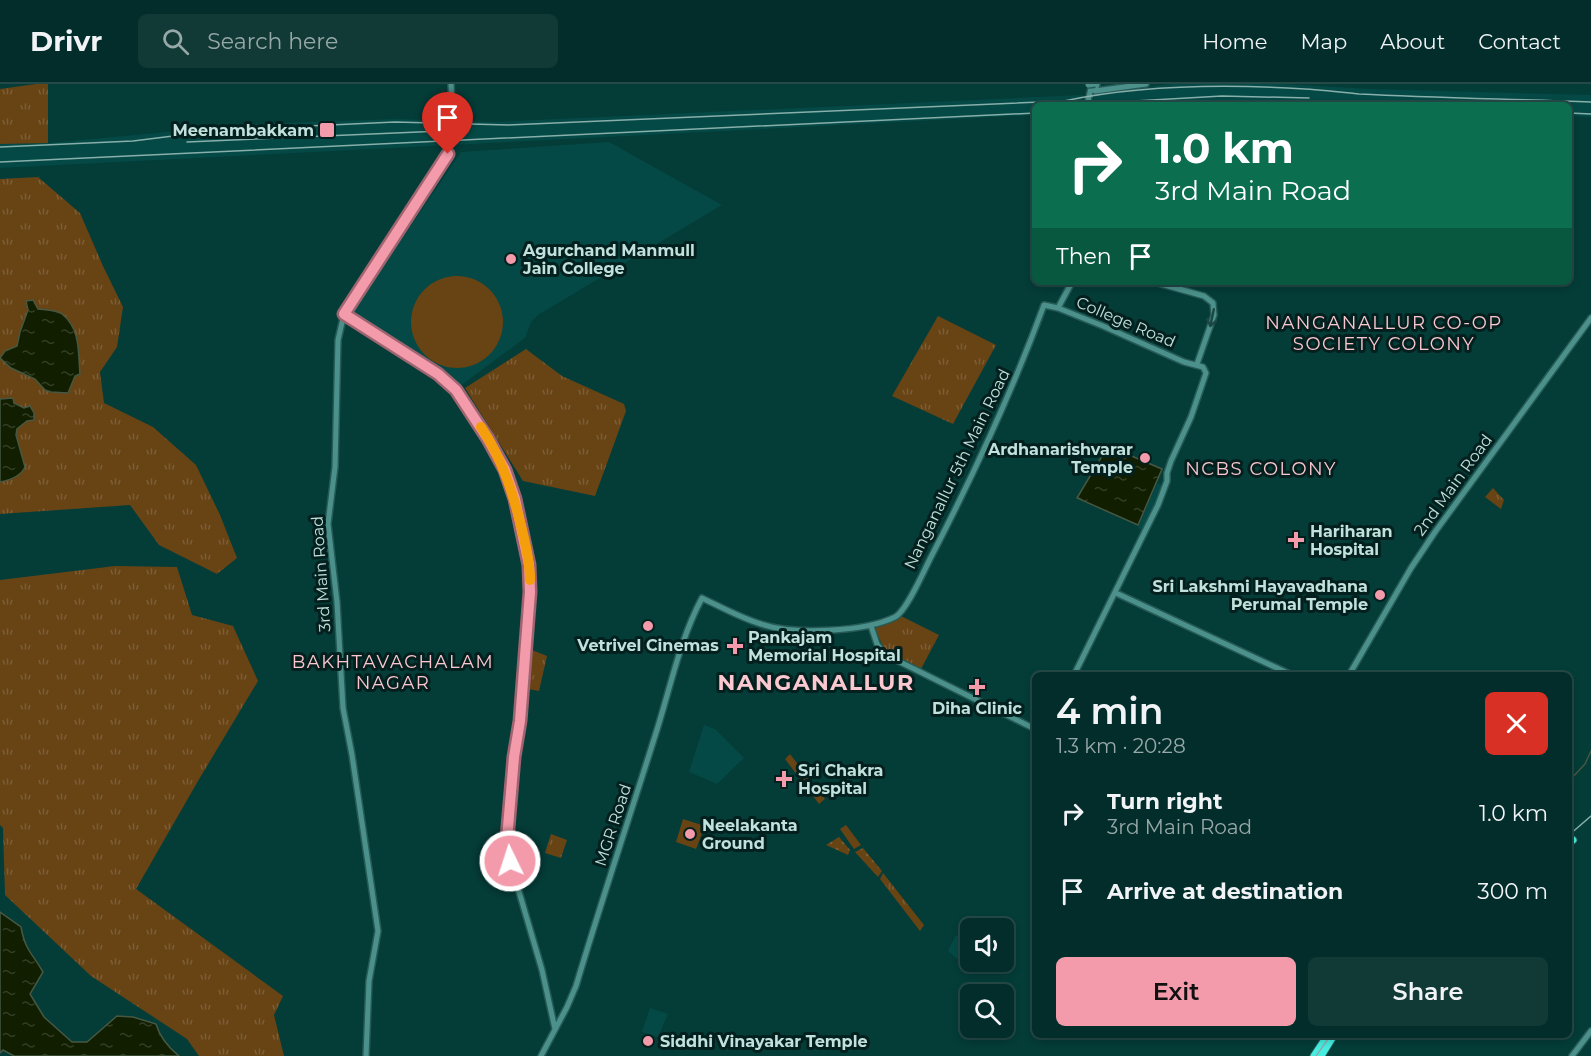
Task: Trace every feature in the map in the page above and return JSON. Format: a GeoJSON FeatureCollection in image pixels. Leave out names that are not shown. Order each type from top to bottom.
{"type":"FeatureCollection","features":[{"type":"Feature","properties":{"kind":"main road"},"geometry":{"type":"LineString","coordinates":[[1314,1056],[1326,1038]]}},
{"type":"Feature","properties":{"kind":"main road"},"geometry":{"type":"LineString","coordinates":[[1321,1056],[1333,1038]]}},
{"type":"Feature","properties":{"kind":"street"},"geometry":{"type":"LineString","coordinates":[[451,84],[452,105]]}},
{"type":"Feature","properties":{"kind":"street"},"geometry":{"type":"LineString","coordinates":[[1091,84],[1095,91],[1146,84]]}},
{"type":"Feature","properties":{"kind":"street"},"geometry":{"type":"LineString","coordinates":[[1088,102],[1091,84]]}},
{"type":"Feature","properties":{"kind":"street","name":"3rd Main Road"},"geometry":{"type":"LineString","coordinates":[[366,1056],[369,982],[378,932],[343,708],[337,602],[328,524],[335,467],[338,340],[344,314],[448,154]]}},
{"type":"Feature","properties":{"kind":"street"},"geometry":{"type":"LineString","coordinates":[[1058,308],[1070,285]]}},
{"type":"Feature","properties":{"kind":"street"},"geometry":{"type":"LineString","coordinates":[[1076,672],[1158,505],[1167,481],[1171,461],[1205,381],[1205,369],[1197,364],[1214,315],[1213,303],[1204,296],[1165,285]]}},
{"type":"Feature","properties":{"kind":"street","name":"College Road"},"geometry":{"type":"LineString","coordinates":[[1044,305],[1058,308],[1184,362],[1197,364]]}},
{"type":"Feature","properties":{"kind":"street","name":"Nanganallur 5th Main Road"},"geometry":{"type":"LineString","coordinates":[[872,626],[897,616],[916,587],[981,459],[1019,372],[1044,305]]}},
{"type":"Feature","properties":{"kind":"street"},"geometry":{"type":"LineString","coordinates":[[344,314],[438,374],[456,390],[505,470],[515,499],[529,565],[530,592],[520,721],[514,757],[507,839],[510,861],[542,970],[555,1030]]}},
{"type":"Feature","properties":{"kind":"street","name":"2nd Main Road"},"geometry":{"type":"LineString","coordinates":[[1350,672],[1435,532],[1591,318]]}},
{"type":"Feature","properties":{"kind":"street"},"geometry":{"type":"LineString","coordinates":[[1116,592],[1286,672]]}},
{"type":"Feature","properties":{"kind":"street","name":"MGR Road"},"geometry":{"type":"LineString","coordinates":[[541,1056],[576,986],[690,620],[702,598],[762,625],[800,630],[872,626]]}},
{"type":"Feature","properties":{"kind":"street"},"geometry":{"type":"LineString","coordinates":[[872,626],[877,644],[884,654],[1032,728]]}},
{"type":"Feature","properties":{"kind":"street"},"geometry":{"type":"LineString","coordinates":[[1572,1056],[1591,1031]]}},
{"type":"Feature","properties":{"kind":"shaded area"},"geometry":{"type":"Polygon","coordinates":[[[1172,84],[1285,84],[1370,89],[1591,95],[1591,117],[1572,116],[1572,102],[1093,102],[1095,93],[1172,84]]]}},
{"type":"Feature","properties":{"kind":"shaded area"},"geometry":{"type":"Polygon","coordinates":[[[1083,95],[1081,102],[1032,102],[1032,115],[0,168],[0,144],[48,143],[226,125],[395,119],[494,122],[1083,95]]]}},
{"type":"Feature","properties":{"kind":"shaded area","name":"Agurchand Manmull Jain College"},"geometry":{"type":"Polygon","coordinates":[[[609,142],[722,205],[538,315],[531,322],[525,338],[460,386],[350,315],[461,152],[609,142]]]}},
{"type":"Feature","properties":{"kind":"shaded area"},"geometry":{"type":"Polygon","coordinates":[[[1157,483],[1162,485],[1144,531],[1138,528],[1157,483]]]}},
{"type":"Feature","properties":{"kind":"shaded area"},"geometry":{"type":"Polygon","coordinates":[[[704,725],[715,729],[744,758],[717,784],[689,772],[704,725]]]}},
{"type":"Feature","properties":{"kind":"shaded area"},"geometry":{"type":"Polygon","coordinates":[[[956,935],[960,937],[960,954],[957,959],[948,951],[956,935]]]}},
{"type":"Feature","properties":{"kind":"shaded area"},"geometry":{"type":"Polygon","coordinates":[[[650,1008],[668,1014],[658,1037],[642,1032],[650,1008]]]}},
{"type":"Feature","properties":{"kind":"green space"},"geometry":{"type":"Polygon","coordinates":[[[48,84],[48,143],[0,144],[0,89],[48,84]]]}},
{"type":"Feature","properties":{"kind":"green space"},"geometry":{"type":"Polygon","coordinates":[[[38,177],[80,213],[123,307],[117,347],[100,372],[104,403],[153,427],[196,465],[237,558],[217,574],[159,545],[130,505],[0,514],[0,179],[38,177]]]}},
{"type":"Feature","properties":{"kind":"green space"},"geometry":{"type":"Polygon","coordinates":[[[457,276],[475,280],[489,290],[499,304],[503,322],[499,340],[489,354],[475,364],[457,368],[439,364],[425,354],[415,340],[411,322],[415,304],[425,290],[439,280],[457,276]]]}},
{"type":"Feature","properties":{"kind":"green space"},"geometry":{"type":"Polygon","coordinates":[[[938,316],[996,345],[953,424],[892,396],[938,316]]]}},
{"type":"Feature","properties":{"kind":"green space"},"geometry":{"type":"Polygon","coordinates":[[[526,349],[562,376],[624,404],[626,411],[595,496],[523,481],[465,388],[526,349]]]}},
{"type":"Feature","properties":{"kind":"green space"},"geometry":{"type":"Polygon","coordinates":[[[1493,488],[1504,500],[1501,509],[1485,497],[1493,488]]]}},
{"type":"Feature","properties":{"kind":"green space"},"geometry":{"type":"Polygon","coordinates":[[[115,566],[177,567],[192,615],[233,626],[258,681],[136,889],[283,996],[274,1015],[284,1056],[199,1056],[187,1039],[91,976],[5,895],[3,828],[0,825],[0,580],[115,566]]]}},
{"type":"Feature","properties":{"kind":"green space"},"geometry":{"type":"Polygon","coordinates":[[[901,616],[939,635],[921,669],[885,650],[873,626],[901,616]]]}},
{"type":"Feature","properties":{"kind":"green space"},"geometry":{"type":"Polygon","coordinates":[[[532,650],[547,656],[539,691],[528,689],[532,650]]]}},
{"type":"Feature","properties":{"kind":"green space"},"geometry":{"type":"Polygon","coordinates":[[[790,754],[825,799],[819,804],[785,759],[790,754]]]}},
{"type":"Feature","properties":{"kind":"green space","name":"Neelakanta Ground"},"geometry":{"type":"Polygon","coordinates":[[[683,819],[705,826],[696,849],[676,842],[683,819]]]}},
{"type":"Feature","properties":{"kind":"green space"},"geometry":{"type":"Polygon","coordinates":[[[846,825],[861,845],[854,849],[840,829],[846,825]]]}},
{"type":"Feature","properties":{"kind":"green space"},"geometry":{"type":"Polygon","coordinates":[[[551,834],[567,840],[561,858],[545,853],[551,834]]]}},
{"type":"Feature","properties":{"kind":"green space"},"geometry":{"type":"Polygon","coordinates":[[[839,837],[850,850],[848,855],[826,845],[839,837]]]}},
{"type":"Feature","properties":{"kind":"green space"},"geometry":{"type":"Polygon","coordinates":[[[863,848],[882,871],[878,877],[855,852],[863,848]]]}},
{"type":"Feature","properties":{"kind":"green space"},"geometry":{"type":"Polygon","coordinates":[[[883,873],[924,925],[920,931],[880,879],[883,873]]]}},
{"type":"Feature","properties":{"kind":"water"},"geometry":{"type":"Polygon","coordinates":[[[33,300],[38,309],[62,314],[76,334],[80,374],[75,376],[68,393],[45,390],[35,379],[11,368],[0,358],[5,351],[17,346],[28,310],[26,301],[33,300]]]}},
{"type":"Feature","properties":{"kind":"water"},"geometry":{"type":"Polygon","coordinates":[[[13,398],[14,403],[24,408],[30,406],[34,413],[34,420],[27,421],[17,429],[16,435],[25,467],[15,477],[0,482],[0,399],[13,398]]]}},
{"type":"Feature","properties":{"kind":"water"},"geometry":{"type":"Polygon","coordinates":[[[1108,446],[1162,469],[1138,525],[1077,498],[1108,446]]]}},
{"type":"Feature","properties":{"kind":"water"},"geometry":{"type":"Polygon","coordinates":[[[0,912],[21,927],[27,946],[43,972],[30,994],[44,1017],[72,1042],[87,1042],[117,1016],[133,1017],[156,1024],[165,1042],[179,1056],[14,1056],[3,1050],[0,1053],[0,912]]]}},
{"type":"Feature","properties":{"kind":"waterway"},"geometry":{"type":"LineString","coordinates":[[1572,778],[1585,764],[1591,751]]}},
{"type":"Feature","properties":{"kind":"tunnel"},"geometry":{"type":"LineString","coordinates":[[448,154],[452,106]]}},
{"type":"Feature","properties":{"kind":"railway"},"geometry":{"type":"LineString","coordinates":[[1041,102],[1153,89],[1215,86],[1275,87],[1359,94],[1591,102]]}},
{"type":"Feature","properties":{"kind":"railway"},"geometry":{"type":"LineString","coordinates":[[1117,102],[1222,96],[1309,98]]}},
{"type":"Feature","properties":{"kind":"railway"},"geometry":{"type":"LineString","coordinates":[[1302,101],[1368,102]]}},
{"type":"Feature","properties":{"kind":"railway"},"geometry":{"type":"LineString","coordinates":[[0,147],[133,141],[221,130],[395,122],[508,125],[1032,102]]}},
{"type":"Feature","properties":{"kind":"railway"},"geometry":{"type":"LineString","coordinates":[[0,162],[1032,113]]}},
{"type":"Feature","properties":{"kind":"railway"},"geometry":{"type":"LineString","coordinates":[[1572,113],[1591,114]]}},
{"type":"Feature","properties":{"kind":"railway"},"geometry":{"type":"LineString","coordinates":[[187,142],[442,131]]}},
{"type":"Feature","properties":{"kind":"railway"},"geometry":{"type":"LineString","coordinates":[[1572,832],[1591,816]]}},
{"type":"Feature","properties":{"kind":"railway"},"geometry":{"type":"LineString","coordinates":[[1316,1056],[1329,1038]]}},
{"type":"Feature","properties":{"kind":"slow traffic"},"geometry":{"type":"LineString","coordinates":[[481,427],[505,470],[515,499],[530,580]]}},
{"type":"Feature","properties":{"kind":"place","name":"Meenambakkam"},"geometry":{"type":"Point","coordinates":[327,130]}},
{"type":"Feature","properties":{"kind":"place","name":"Agurchand Manmull Jain College"},"geometry":{"type":"Point","coordinates":[511,259]}},
{"type":"Feature","properties":{"kind":"place","name":"Ardhanarishvarar Temple"},"geometry":{"type":"Point","coordinates":[1145,458]}},
{"type":"Feature","properties":{"kind":"place","name":"Hariharan Hospital"},"geometry":{"type":"Point","coordinates":[1296,540]}},
{"type":"Feature","properties":{"kind":"place","name":"Sri Lakshmi Hayavadhana Perumal Temple"},"geometry":{"type":"Point","coordinates":[1380,595]}},
{"type":"Feature","properties":{"kind":"place","name":"Vetrivel Cinemas"},"geometry":{"type":"Point","coordinates":[648,626]}},
{"type":"Feature","properties":{"kind":"place","name":"Pankajam Memorial Hospital"},"geometry":{"type":"Point","coordinates":[735,646]}},
{"type":"Feature","properties":{"kind":"place","name":"Diha Clinic"},"geometry":{"type":"Point","coordinates":[977,687]}},
{"type":"Feature","properties":{"kind":"place","name":"Sri Chakra Hospital"},"geometry":{"type":"Point","coordinates":[784,779]}},
{"type":"Feature","properties":{"kind":"place","name":"Neelakanta Ground"},"geometry":{"type":"Point","coordinates":[690,834]}},
{"type":"Feature","properties":{"kind":"place","name":"Siddhi Vinayakar Temple"},"geometry":{"type":"Point","coordinates":[648,1041]}},
{"type":"Feature","properties":{"kind":"district","name":"NANGANALLUR CO-OP SOCIETY COLONY"},"geometry":{"type":"Point","coordinates":[1384,333]}},
{"type":"Feature","properties":{"kind":"district","name":"NCBS COLONY"},"geometry":{"type":"Point","coordinates":[1261,469]}},
{"type":"Feature","properties":{"kind":"district","name":"BAKHTAVACHALAM NAGAR"},"geometry":{"type":"Point","coordinates":[393,672]}},
{"type":"Feature","properties":{"kind":"district","name":"NANGANALLUR"},"geometry":{"type":"Point","coordinates":[816,682]}},
{"type":"Feature","properties":{"kind":"route"},"geometry":{"type":"LineString","coordinates":[[448,154],[344,314],[438,374],[456,390],[505,470],[515,499],[529,565],[530,592],[522,700],[514,757],[507,839],[510,861]]}}]}
